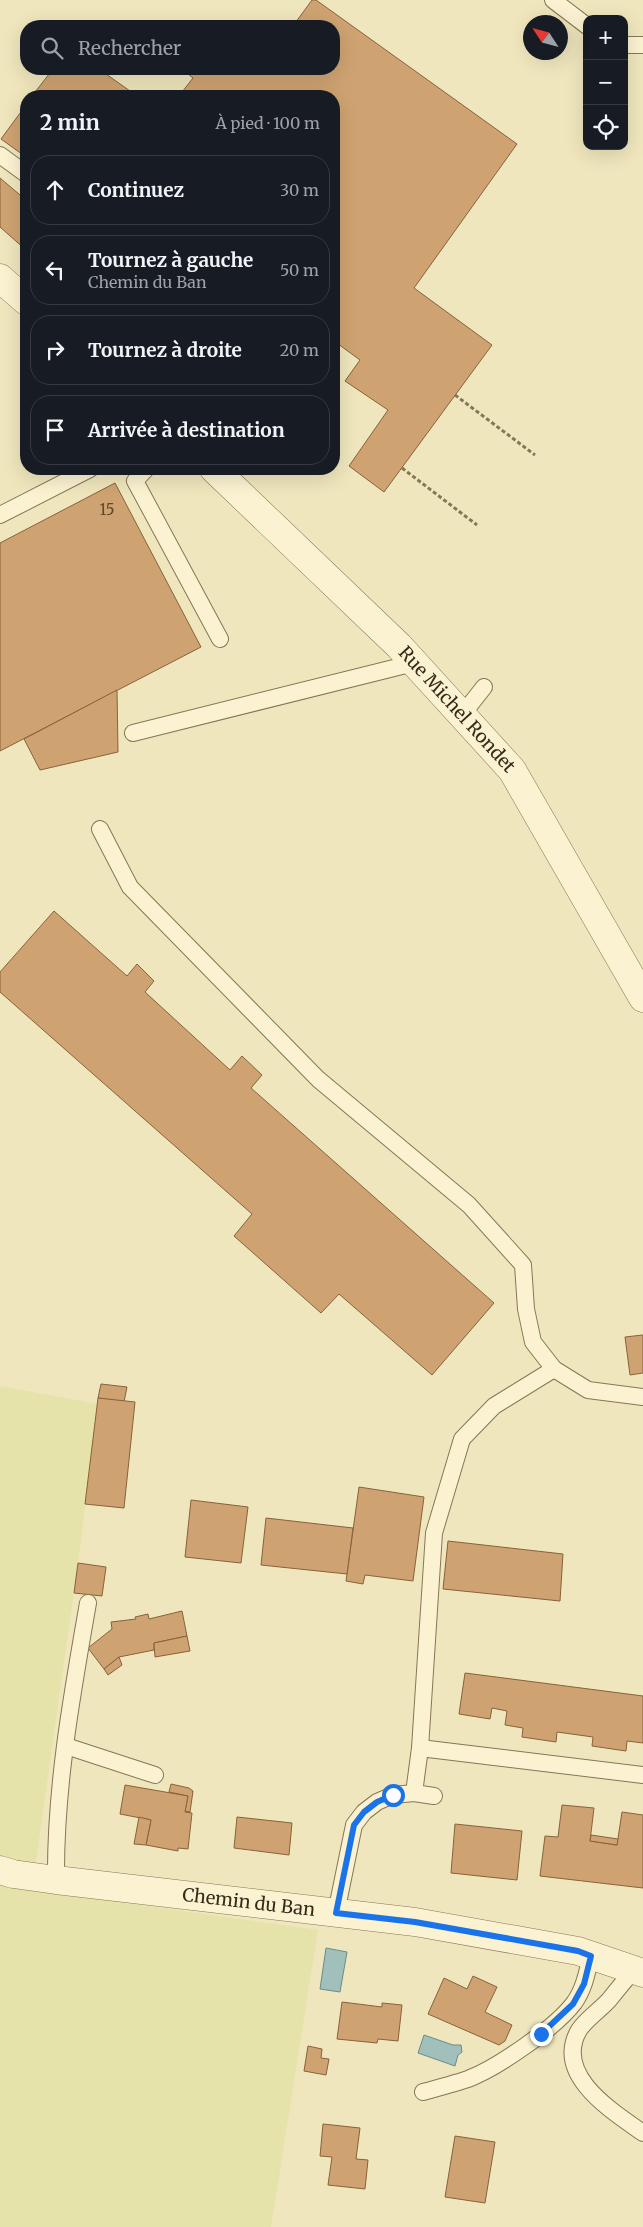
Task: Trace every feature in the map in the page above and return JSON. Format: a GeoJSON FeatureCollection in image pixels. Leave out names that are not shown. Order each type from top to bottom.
{"type":"FeatureCollection","features":[{"type":"Feature","properties":{"kind":"street"},"geometry":{"type":"LineString","coordinates":[[0,278],[20,296]]}},
{"type":"Feature","properties":{"kind":"street","name":"Rue Michel Rondet"},"geometry":{"type":"LineString","coordinates":[[221,475],[414,663],[512,770],[643,998]]}},
{"type":"Feature","properties":{"kind":"street","name":"Chemin du Ban"},"geometry":{"type":"LineString","coordinates":[[0,1870],[56,1880],[415,1922],[578,1951],[638,1972]]}},
{"type":"Feature","properties":{"kind":"lane"},"geometry":{"type":"LineString","coordinates":[[553,0],[583,23]]}},
{"type":"Feature","properties":{"kind":"lane"},"geometry":{"type":"LineString","coordinates":[[628,45],[643,45]]}},
{"type":"Feature","properties":{"kind":"lane"},"geometry":{"type":"LineString","coordinates":[[0,155],[20,170]]}},
{"type":"Feature","properties":{"kind":"lane"},"geometry":{"type":"LineString","coordinates":[[0,515],[78,475]]}},
{"type":"Feature","properties":{"kind":"lane"},"geometry":{"type":"LineString","coordinates":[[131,475],[220,639]]}},
{"type":"Feature","properties":{"kind":"lane"},"geometry":{"type":"LineString","coordinates":[[133,733],[414,663]]}},
{"type":"Feature","properties":{"kind":"lane"},"geometry":{"type":"LineString","coordinates":[[462,715],[484,687]]}},
{"type":"Feature","properties":{"kind":"lane"},"geometry":{"type":"LineString","coordinates":[[100,829],[130,887],[318,1079],[469,1205],[523,1265],[526,1309],[534,1342],[554,1369],[588,1390],[643,1397]]}},
{"type":"Feature","properties":{"kind":"lane"},"geometry":{"type":"LineString","coordinates":[[414,1793],[420,1748],[434,1533],[462,1439],[494,1406],[554,1369]]}},
{"type":"Feature","properties":{"kind":"lane"},"geometry":{"type":"LineString","coordinates":[[56,1880],[56,1849],[66,1746],[73,1690],[88,1603]]}},
{"type":"Feature","properties":{"kind":"lane"},"geometry":{"type":"LineString","coordinates":[[66,1746],[155,1775]]}},
{"type":"Feature","properties":{"kind":"lane"},"geometry":{"type":"LineString","coordinates":[[420,1748],[643,1774]]}},
{"type":"Feature","properties":{"kind":"lane"},"geometry":{"type":"LineString","coordinates":[[336,1913],[354,1825],[364,1812],[377,1802],[393,1795],[414,1793],[434,1796]]}},
{"type":"Feature","properties":{"kind":"lane"},"geometry":{"type":"LineString","coordinates":[[423,2092],[469,2079],[503,2061],[541,2034],[573,2004],[584,1984],[591,1956]]}},
{"type":"Feature","properties":{"kind":"lane"},"geometry":{"type":"LineString","coordinates":[[638,1972],[580,2028],[572,2045],[573,2064],[583,2082],[599,2100],[643,2133]]}},
{"type":"Feature","properties":{"kind":"path"},"geometry":{"type":"LineString","coordinates":[[456,395],[535,455]]}},
{"type":"Feature","properties":{"kind":"path"},"geometry":{"type":"LineString","coordinates":[[402,468],[477,524]]}},
{"type":"Feature","properties":{"kind":"shaded area"},"geometry":{"type":"Polygon","coordinates":[[[0,1386],[98,1404],[78,1563],[32,1890],[318,1930],[271,2227],[0,2227],[0,1386]]]}},
{"type":"Feature","properties":{"kind":"water"},"geometry":{"type":"Polygon","coordinates":[[[326,1948],[347,1952],[340,1992],[320,1989],[326,1948]]]}},
{"type":"Feature","properties":{"kind":"water"},"geometry":{"type":"Polygon","coordinates":[[[424,2035],[453,2045],[461,2045],[462,2052],[458,2055],[455,2066],[418,2053],[424,2035]]]}},
{"type":"Feature","properties":{"kind":"building"},"geometry":{"type":"Polygon","coordinates":[[[312,0],[316,0],[517,144],[414,288],[492,345],[384,492],[349,466],[388,410],[345,381],[360,360],[340,345],[340,90],[184,90],[193,78],[189,75],[340,75],[340,20],[297,20],[312,0]]]}},
{"type":"Feature","properties":{"kind":"building"},"geometry":{"type":"Polygon","coordinates":[[[48,75],[107,75],[129,90],[37,90],[48,75]]]}},
{"type":"Feature","properties":{"kind":"building"},"geometry":{"type":"Polygon","coordinates":[[[20,113],[20,153],[1,139],[20,113]]]}},
{"type":"Feature","properties":{"kind":"building"},"geometry":{"type":"Polygon","coordinates":[[[0,178],[20,195],[20,245],[0,227],[0,178]]]}},
{"type":"Feature","properties":{"kind":"building"},"geometry":{"type":"Polygon","coordinates":[[[115,483],[201,647],[0,751],[0,543],[115,483]]]}},
{"type":"Feature","properties":{"kind":"building"},"geometry":{"type":"Polygon","coordinates":[[[117,690],[118,752],[40,770],[24,739],[117,690]]]}},
{"type":"Feature","properties":{"kind":"building"},"geometry":{"type":"Polygon","coordinates":[[[54,911],[127,976],[137,964],[154,981],[145,992],[230,1070],[242,1056],[262,1075],[251,1088],[494,1303],[432,1375],[339,1294],[321,1313],[234,1236],[252,1214],[0,992],[0,972],[54,911]]]}},
{"type":"Feature","properties":{"kind":"building"},"geometry":{"type":"Polygon","coordinates":[[[643,1335],[643,1373],[630,1375],[625,1337],[643,1335]]]}},
{"type":"Feature","properties":{"kind":"building"},"geometry":{"type":"Polygon","coordinates":[[[101,1384],[127,1387],[124,1402],[98,1398],[101,1384]]]}},
{"type":"Feature","properties":{"kind":"building"},"geometry":{"type":"Polygon","coordinates":[[[98,1398],[135,1402],[124,1508],[85,1504],[98,1398]]]}},
{"type":"Feature","properties":{"kind":"building"},"geometry":{"type":"Polygon","coordinates":[[[359,1487],[424,1497],[413,1581],[365,1575],[363,1584],[346,1581],[359,1487]]]}},
{"type":"Feature","properties":{"kind":"building"},"geometry":{"type":"Polygon","coordinates":[[[191,1500],[248,1507],[241,1563],[185,1557],[191,1500]]]}},
{"type":"Feature","properties":{"kind":"building"},"geometry":{"type":"Polygon","coordinates":[[[266,1518],[353,1528],[347,1574],[261,1565],[266,1518]]]}},
{"type":"Feature","properties":{"kind":"building"},"geometry":{"type":"Polygon","coordinates":[[[448,1541],[563,1554],[560,1601],[443,1589],[448,1541]]]}},
{"type":"Feature","properties":{"kind":"building"},"geometry":{"type":"Polygon","coordinates":[[[78,1563],[106,1567],[102,1596],[74,1593],[78,1563]]]}},
{"type":"Feature","properties":{"kind":"building"},"geometry":{"type":"Polygon","coordinates":[[[182,1611],[187,1636],[154,1643],[154,1650],[119,1657],[104,1669],[88,1648],[112,1629],[111,1622],[136,1619],[135,1617],[148,1614],[149,1619],[182,1611]]]}},
{"type":"Feature","properties":{"kind":"building"},"geometry":{"type":"Polygon","coordinates":[[[187,1636],[190,1651],[155,1657],[154,1643],[187,1636]]]}},
{"type":"Feature","properties":{"kind":"building"},"geometry":{"type":"Polygon","coordinates":[[[119,1657],[122,1665],[108,1675],[104,1669],[119,1657]]]}},
{"type":"Feature","properties":{"kind":"building"},"geometry":{"type":"Polygon","coordinates":[[[465,1673],[643,1696],[643,1743],[627,1741],[626,1751],[592,1746],[593,1737],[557,1732],[556,1742],[522,1737],[523,1728],[505,1725],[507,1711],[492,1708],[490,1719],[459,1714],[465,1673]]]}},
{"type":"Feature","properties":{"kind":"building"},"geometry":{"type":"Polygon","coordinates":[[[171,1784],[189,1788],[193,1791],[190,1812],[185,1811],[188,1796],[169,1792],[171,1784]]]}},
{"type":"Feature","properties":{"kind":"building"},"geometry":{"type":"Polygon","coordinates":[[[125,1785],[188,1796],[185,1812],[192,1813],[188,1849],[178,1848],[178,1851],[146,1845],[151,1820],[120,1814],[125,1785]]]}},
{"type":"Feature","properties":{"kind":"building"},"geometry":{"type":"Polygon","coordinates":[[[562,1805],[594,1808],[590,1841],[617,1845],[622,1812],[643,1815],[643,1888],[540,1876],[545,1836],[558,1837],[562,1805]]]}},
{"type":"Feature","properties":{"kind":"building"},"geometry":{"type":"Polygon","coordinates":[[[139,1817],[151,1820],[146,1845],[134,1844],[139,1817]]]}},
{"type":"Feature","properties":{"kind":"building"},"geometry":{"type":"Polygon","coordinates":[[[237,1817],[292,1823],[289,1855],[234,1848],[237,1817]]]}},
{"type":"Feature","properties":{"kind":"building"},"geometry":{"type":"Polygon","coordinates":[[[455,1824],[522,1831],[517,1880],[451,1873],[455,1824]]]}},
{"type":"Feature","properties":{"kind":"building"},"geometry":{"type":"Polygon","coordinates":[[[591,1835],[618,1839],[617,1845],[590,1841],[591,1835]]]}},
{"type":"Feature","properties":{"kind":"building"},"geometry":{"type":"Polygon","coordinates":[[[473,1976],[497,1987],[485,2012],[512,2025],[505,2041],[499,2045],[428,2014],[444,1978],[467,1989],[473,1976]]]}},
{"type":"Feature","properties":{"kind":"building"},"geometry":{"type":"Polygon","coordinates":[[[342,2002],[382,2007],[382,2003],[402,2005],[398,2041],[378,2039],[377,2043],[337,2039],[342,2002]]]}},
{"type":"Feature","properties":{"kind":"building"},"geometry":{"type":"Polygon","coordinates":[[[308,2046],[322,2049],[321,2058],[329,2059],[326,2075],[304,2071],[308,2046]]]}},
{"type":"Feature","properties":{"kind":"building"},"geometry":{"type":"Polygon","coordinates":[[[323,2124],[360,2128],[356,2159],[368,2160],[365,2189],[328,2185],[332,2157],[320,2156],[323,2124]]]}},
{"type":"Feature","properties":{"kind":"building"},"geometry":{"type":"Polygon","coordinates":[[[455,2136],[495,2142],[485,2203],[445,2197],[455,2136]]]}},
{"type":"Feature","properties":{"kind":"route"},"geometry":{"type":"LineString","coordinates":[[393,1795],[377,1802],[364,1812],[354,1825],[336,1913],[415,1922],[578,1951],[591,1956],[584,1984],[573,2004],[541,2034]]}}]}
